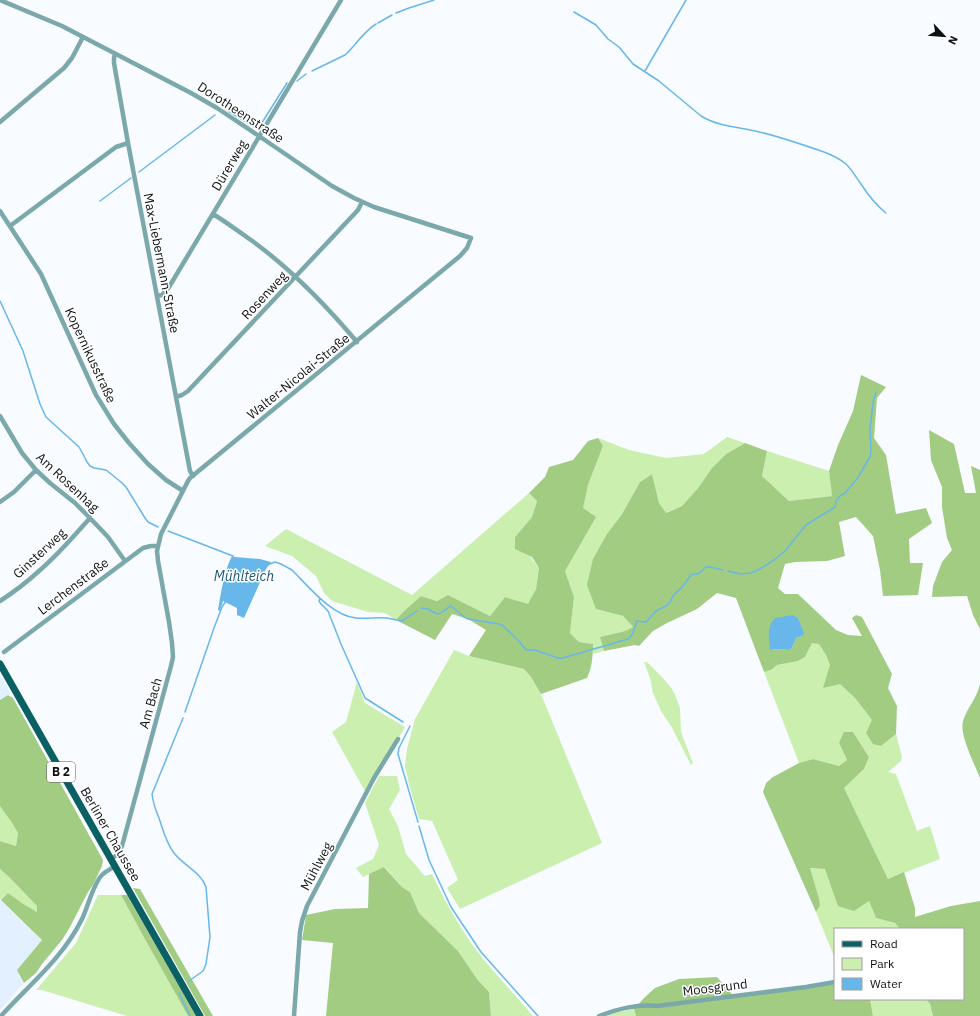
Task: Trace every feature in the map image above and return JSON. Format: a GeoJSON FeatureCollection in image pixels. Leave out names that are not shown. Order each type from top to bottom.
{"type":"FeatureCollection","features":[{"type":"Feature","properties":{"kind":"main road","name":"Berliner Chaussee"},"geometry":{"type":"LineString","coordinates":[[0,664],[200,1016]]}},
{"type":"Feature","properties":{"kind":"street","name":"Dorotheenstraße"},"geometry":{"type":"LineString","coordinates":[[0,0],[83,37],[211,104],[332,186],[362,202],[471,238]]}},
{"type":"Feature","properties":{"kind":"street","name":"Dürerweg"},"geometry":{"type":"LineString","coordinates":[[158,296],[169,288],[341,0]]}},
{"type":"Feature","properties":{"kind":"street"},"geometry":{"type":"LineString","coordinates":[[0,122],[64,68],[72,58],[83,37]]}},
{"type":"Feature","properties":{"kind":"street","name":"Max-Liebermann-Straße"},"geometry":{"type":"LineString","coordinates":[[116,54],[114,63],[128,143],[190,471],[193,476]]}},
{"type":"Feature","properties":{"kind":"street"},"geometry":{"type":"LineString","coordinates":[[10,226],[116,147],[128,143]]}},
{"type":"Feature","properties":{"kind":"street","name":"Rosenweg"},"geometry":{"type":"LineString","coordinates":[[176,397],[182,396],[188,391],[358,210],[362,202]]}},
{"type":"Feature","properties":{"kind":"street","name":"Kopernikusstraße"},"geometry":{"type":"LineString","coordinates":[[0,211],[44,278],[92,385],[114,424],[148,464],[166,480],[183,491]]}},
{"type":"Feature","properties":{"kind":"street"},"geometry":{"type":"LineString","coordinates":[[213,214],[267,252],[296,277],[324,304],[357,342]]}},
{"type":"Feature","properties":{"kind":"street","name":"Walter-Nicolai-Straße"},"geometry":{"type":"LineString","coordinates":[[158,546],[162,534],[188,481],[193,476],[460,256],[467,248],[471,238]]}},
{"type":"Feature","properties":{"kind":"street","name":"Am Rosenhag"},"geometry":{"type":"LineString","coordinates":[[1,419],[22,453],[36,470],[90,518],[108,537],[125,561]]}},
{"type":"Feature","properties":{"kind":"street"},"geometry":{"type":"LineString","coordinates":[[0,502],[14,492],[36,470]]}},
{"type":"Feature","properties":{"kind":"street","name":"Ginsterweg"},"geometry":{"type":"LineString","coordinates":[[0,601],[39,572],[90,518]]}},
{"type":"Feature","properties":{"kind":"street","name":"Lerchenstraße"},"geometry":{"type":"LineString","coordinates":[[4,652],[143,548],[158,546]]}},
{"type":"Feature","properties":{"kind":"street","name":"Am Bach"},"geometry":{"type":"LineString","coordinates":[[111,859],[117,854],[122,846],[173,657],[169,622],[158,561],[158,546]]}},
{"type":"Feature","properties":{"kind":"street","name":"Mühlweg"},"geometry":{"type":"LineString","coordinates":[[294,1016],[300,932],[307,906],[374,778],[398,739]]}},
{"type":"Feature","properties":{"kind":"street"},"geometry":{"type":"LineString","coordinates":[[1,1016],[45,971],[63,949],[82,919],[99,879],[115,866]]}},
{"type":"Feature","properties":{"kind":"street","name":"Moosgrund"},"geometry":{"type":"LineString","coordinates":[[599,1016],[634,1006],[657,1006],[834,982]]}},
{"type":"Feature","properties":{"kind":"shaded area"},"geometry":{"type":"Polygon","coordinates":[[[0,677],[10,693],[0,700],[0,677]]]}},
{"type":"Feature","properties":{"kind":"shaded area"},"geometry":{"type":"Polygon","coordinates":[[[0,899],[42,940],[17,970],[24,983],[0,1010],[0,899]]]}},
{"type":"Feature","properties":{"kind":"green space"},"geometry":{"type":"Polygon","coordinates":[[[861,375],[886,387],[877,398],[874,438],[886,455],[896,514],[926,508],[932,523],[909,539],[910,563],[923,563],[918,595],[883,596],[880,570],[873,536],[856,517],[839,522],[845,556],[827,561],[795,562],[785,564],[778,588],[785,594],[798,594],[836,630],[848,635],[862,636],[852,618],[856,615],[862,617],[892,674],[888,688],[897,706],[896,734],[881,746],[873,744],[866,733],[872,720],[855,698],[840,684],[823,688],[830,665],[819,644],[812,643],[805,657],[798,661],[777,665],[771,670],[764,672],[736,598],[717,593],[697,609],[653,631],[639,646],[635,645],[604,651],[600,637],[625,631],[633,627],[623,616],[596,609],[587,585],[593,559],[607,534],[622,514],[640,482],[652,474],[659,503],[666,513],[682,506],[698,488],[712,468],[726,454],[745,443],[767,451],[762,476],[789,501],[832,496],[829,471],[838,445],[853,411],[861,375]],[[798,618],[771,650],[789,650],[792,648],[796,638],[802,636],[798,618]]]}},
{"type":"Feature","properties":{"kind":"green space"},"geometry":{"type":"Polygon","coordinates":[[[929,430],[954,444],[965,493],[976,493],[971,466],[980,470],[980,629],[973,615],[967,596],[932,597],[933,586],[942,562],[952,550],[947,538],[942,507],[942,487],[931,460],[929,430]]]}},
{"type":"Feature","properties":{"kind":"green space"},"geometry":{"type":"Polygon","coordinates":[[[727,437],[745,443],[726,454],[712,468],[698,488],[682,506],[665,513],[659,503],[652,474],[640,482],[622,514],[607,534],[596,609],[623,616],[633,627],[625,631],[600,637],[604,651],[593,654],[593,644],[579,642],[570,633],[574,597],[565,571],[595,517],[582,508],[588,485],[603,446],[598,438],[629,450],[666,458],[704,454],[727,437]]]}},
{"type":"Feature","properties":{"kind":"green space"},"geometry":{"type":"Polygon","coordinates":[[[598,438],[603,446],[588,485],[583,508],[596,517],[565,571],[574,597],[570,633],[579,642],[593,644],[592,661],[587,678],[541,694],[531,677],[524,669],[469,656],[486,630],[468,619],[452,614],[435,640],[396,620],[421,596],[437,601],[448,595],[490,616],[505,597],[528,604],[536,589],[539,568],[532,557],[515,549],[515,537],[532,517],[537,501],[529,493],[545,477],[549,467],[573,460],[588,441],[598,438]]]}},
{"type":"Feature","properties":{"kind":"green space"},"geometry":{"type":"Polygon","coordinates":[[[767,451],[829,471],[832,496],[789,501],[762,476],[767,451]]]}},
{"type":"Feature","properties":{"kind":"green space"},"geometry":{"type":"Polygon","coordinates":[[[529,493],[537,501],[532,517],[515,537],[539,568],[536,589],[528,605],[505,597],[490,616],[448,595],[437,601],[421,596],[396,620],[385,613],[368,612],[332,601],[324,593],[316,576],[292,556],[265,546],[286,529],[412,595],[529,493]]]}},
{"type":"Feature","properties":{"kind":"green space"},"geometry":{"type":"Polygon","coordinates":[[[812,642],[819,644],[840,684],[855,698],[872,720],[881,746],[896,734],[902,757],[901,761],[888,772],[896,774],[917,831],[930,826],[940,859],[888,879],[844,788],[864,769],[869,757],[853,732],[839,743],[847,760],[839,766],[813,759],[799,763],[764,672],[771,670],[777,665],[798,661],[805,657],[812,642]]]}},
{"type":"Feature","properties":{"kind":"green space"},"geometry":{"type":"Polygon","coordinates":[[[454,650],[469,656],[524,669],[531,677],[541,694],[602,843],[460,909],[447,888],[458,880],[432,821],[419,819],[405,766],[407,749],[415,719],[454,650]]]}},
{"type":"Feature","properties":{"kind":"green space"},"geometry":{"type":"Polygon","coordinates":[[[644,662],[647,662],[663,678],[672,689],[676,697],[680,708],[681,732],[693,763],[691,765],[671,726],[661,711],[653,693],[650,678],[644,662]]]}},
{"type":"Feature","properties":{"kind":"green space"},"geometry":{"type":"Polygon","coordinates":[[[357,682],[365,703],[405,727],[366,793],[332,732],[346,722],[357,682]]]}},
{"type":"Feature","properties":{"kind":"green space"},"geometry":{"type":"Polygon","coordinates":[[[980,684],[980,778],[965,742],[962,727],[965,716],[977,694],[980,684]]]}},
{"type":"Feature","properties":{"kind":"green space"},"geometry":{"type":"Polygon","coordinates":[[[8,695],[13,698],[103,860],[102,866],[93,885],[62,940],[36,973],[24,983],[17,970],[42,940],[1,900],[8,893],[37,912],[37,906],[0,869],[0,841],[16,846],[18,833],[0,806],[0,700],[8,695]]]}},
{"type":"Feature","properties":{"kind":"green space"},"geometry":{"type":"Polygon","coordinates":[[[844,732],[853,732],[869,757],[864,769],[844,788],[888,879],[904,872],[915,908],[915,917],[951,906],[980,901],[980,1016],[933,1016],[930,1004],[927,1000],[964,1000],[964,928],[899,928],[895,923],[876,918],[869,901],[854,911],[838,906],[825,869],[810,868],[820,906],[816,912],[763,792],[766,783],[773,777],[799,763],[813,759],[839,766],[847,760],[839,743],[844,732]]]}},
{"type":"Feature","properties":{"kind":"green space"},"geometry":{"type":"Polygon","coordinates":[[[379,776],[397,776],[400,790],[389,809],[398,826],[406,854],[425,876],[432,874],[449,908],[469,940],[484,960],[533,1016],[491,1016],[489,992],[477,979],[458,951],[419,913],[410,892],[402,887],[385,867],[363,877],[356,868],[373,859],[379,845],[365,803],[379,776]]]}},
{"type":"Feature","properties":{"kind":"green space"},"geometry":{"type":"Polygon","coordinates":[[[0,806],[18,833],[16,846],[0,841],[0,806]]]}},
{"type":"Feature","properties":{"kind":"green space"},"geometry":{"type":"Polygon","coordinates":[[[384,867],[402,887],[410,892],[419,913],[458,951],[477,979],[489,992],[491,1016],[326,1016],[333,943],[302,940],[306,915],[335,909],[368,908],[369,874],[384,867]]]}},
{"type":"Feature","properties":{"kind":"green space"},"geometry":{"type":"Polygon","coordinates":[[[809,868],[825,869],[869,901],[876,918],[895,923],[899,928],[834,928],[834,957],[816,912],[820,906],[809,868]]]}},
{"type":"Feature","properties":{"kind":"green space"},"geometry":{"type":"Polygon","coordinates":[[[0,869],[37,906],[37,912],[23,905],[8,893],[1,900],[0,899],[0,869]]]}},
{"type":"Feature","properties":{"kind":"green space"},"geometry":{"type":"Polygon","coordinates":[[[133,888],[140,889],[213,1016],[205,1016],[133,888]]]}},
{"type":"Feature","properties":{"kind":"green space"},"geometry":{"type":"Polygon","coordinates":[[[98,895],[121,895],[188,1016],[127,1016],[42,990],[36,990],[76,943],[98,895]]]}},
{"type":"Feature","properties":{"kind":"green space"},"geometry":{"type":"Polygon","coordinates":[[[121,895],[127,895],[196,1016],[188,1016],[121,895]]]}},
{"type":"Feature","properties":{"kind":"green space"},"geometry":{"type":"Polygon","coordinates":[[[717,977],[733,997],[834,984],[834,1000],[870,1000],[873,1016],[636,1016],[634,1009],[655,988],[679,979],[717,977]]]}},
{"type":"Feature","properties":{"kind":"green space"},"geometry":{"type":"Polygon","coordinates":[[[870,1000],[927,1000],[930,1004],[933,1016],[873,1016],[870,1000]]]}},
{"type":"Feature","properties":{"kind":"green space"},"geometry":{"type":"Polygon","coordinates":[[[634,1009],[636,1016],[606,1016],[618,1012],[634,1009]]]}},
{"type":"Feature","properties":{"kind":"water","name":"Mühlteich"},"geometry":{"type":"Polygon","coordinates":[[[232,556],[260,559],[271,562],[266,569],[244,618],[237,615],[237,608],[223,601],[220,611],[218,610],[225,575],[232,556]]]}},
{"type":"Feature","properties":{"kind":"water"},"geometry":{"type":"Polygon","coordinates":[[[793,615],[798,618],[804,633],[802,636],[796,638],[792,648],[789,650],[770,650],[770,625],[775,618],[793,615]]]}},
{"type":"Feature","properties":{"kind":"waterway"},"geometry":{"type":"LineString","coordinates":[[396,13],[434,0]]}},
{"type":"Feature","properties":{"kind":"waterway"},"geometry":{"type":"LineString","coordinates":[[645,71],[686,0]]}},
{"type":"Feature","properties":{"kind":"waterway"},"geometry":{"type":"LineString","coordinates":[[574,12],[596,25],[608,39],[619,47],[633,64],[659,81],[701,116],[720,124],[790,140],[827,153],[841,160],[850,169],[872,200],[886,213]]}},
{"type":"Feature","properties":{"kind":"waterway"},"geometry":{"type":"LineString","coordinates":[[378,23],[392,15]]}},
{"type":"Feature","properties":{"kind":"waterway"},"geometry":{"type":"LineString","coordinates":[[312,71],[345,55],[367,31],[376,24]]}},
{"type":"Feature","properties":{"kind":"waterway"},"geometry":{"type":"LineString","coordinates":[[297,81],[306,74]]}},
{"type":"Feature","properties":{"kind":"waterway"},"geometry":{"type":"LineString","coordinates":[[228,111],[258,129],[287,83]]}},
{"type":"Feature","properties":{"kind":"waterway"},"geometry":{"type":"LineString","coordinates":[[139,172],[215,115]]}},
{"type":"Feature","properties":{"kind":"waterway"},"geometry":{"type":"LineString","coordinates":[[100,201],[131,178]]}},
{"type":"Feature","properties":{"kind":"waterway"},"geometry":{"type":"LineString","coordinates":[[0,301],[23,351],[40,404],[46,417],[79,447],[90,466],[106,470],[121,482],[126,487],[148,522],[158,527]]}},
{"type":"Feature","properties":{"kind":"waterway"},"geometry":{"type":"LineString","coordinates":[[728,571],[740,574],[751,573],[760,569],[785,551],[806,525],[835,507],[836,501],[857,479],[870,457],[870,429],[873,403],[876,392]]}},
{"type":"Feature","properties":{"kind":"waterway"},"geometry":{"type":"LineString","coordinates":[[168,531],[233,556]]}},
{"type":"Feature","properties":{"kind":"waterway"},"geometry":{"type":"LineString","coordinates":[[267,565],[275,562],[292,570],[329,606],[347,616],[356,618],[387,618],[402,621],[417,611]]}},
{"type":"Feature","properties":{"kind":"waterway"},"geometry":{"type":"LineString","coordinates":[[421,608],[428,609],[437,614],[442,613],[451,606],[468,619],[502,625],[519,641],[525,649],[535,650],[558,658],[563,658],[628,639],[632,635],[637,621],[646,622],[656,611],[666,606],[691,575],[698,574],[706,567],[723,570]]}},
{"type":"Feature","properties":{"kind":"waterway"},"geometry":{"type":"LineString","coordinates":[[320,598],[319,601],[328,611],[365,698],[403,722]]}},
{"type":"Feature","properties":{"kind":"waterway"},"geometry":{"type":"LineString","coordinates":[[185,712],[214,628],[222,607],[226,601]]}},
{"type":"Feature","properties":{"kind":"waterway"},"geometry":{"type":"LineString","coordinates":[[183,718],[152,794],[163,832],[171,849],[200,877],[206,887],[210,937],[206,964],[203,971],[189,981]]}},
{"type":"Feature","properties":{"kind":"waterway"},"geometry":{"type":"LineString","coordinates":[[410,726],[399,748],[398,754],[418,822]]}},
{"type":"Feature","properties":{"kind":"waterway"},"geometry":{"type":"LineString","coordinates":[[419,826],[429,860],[451,907],[481,952],[538,1016]]}},
{"type":"Feature","properties":{"kind":"waterway"},"geometry":{"type":"LineString","coordinates":[[179,993],[190,1016]]}}]}
